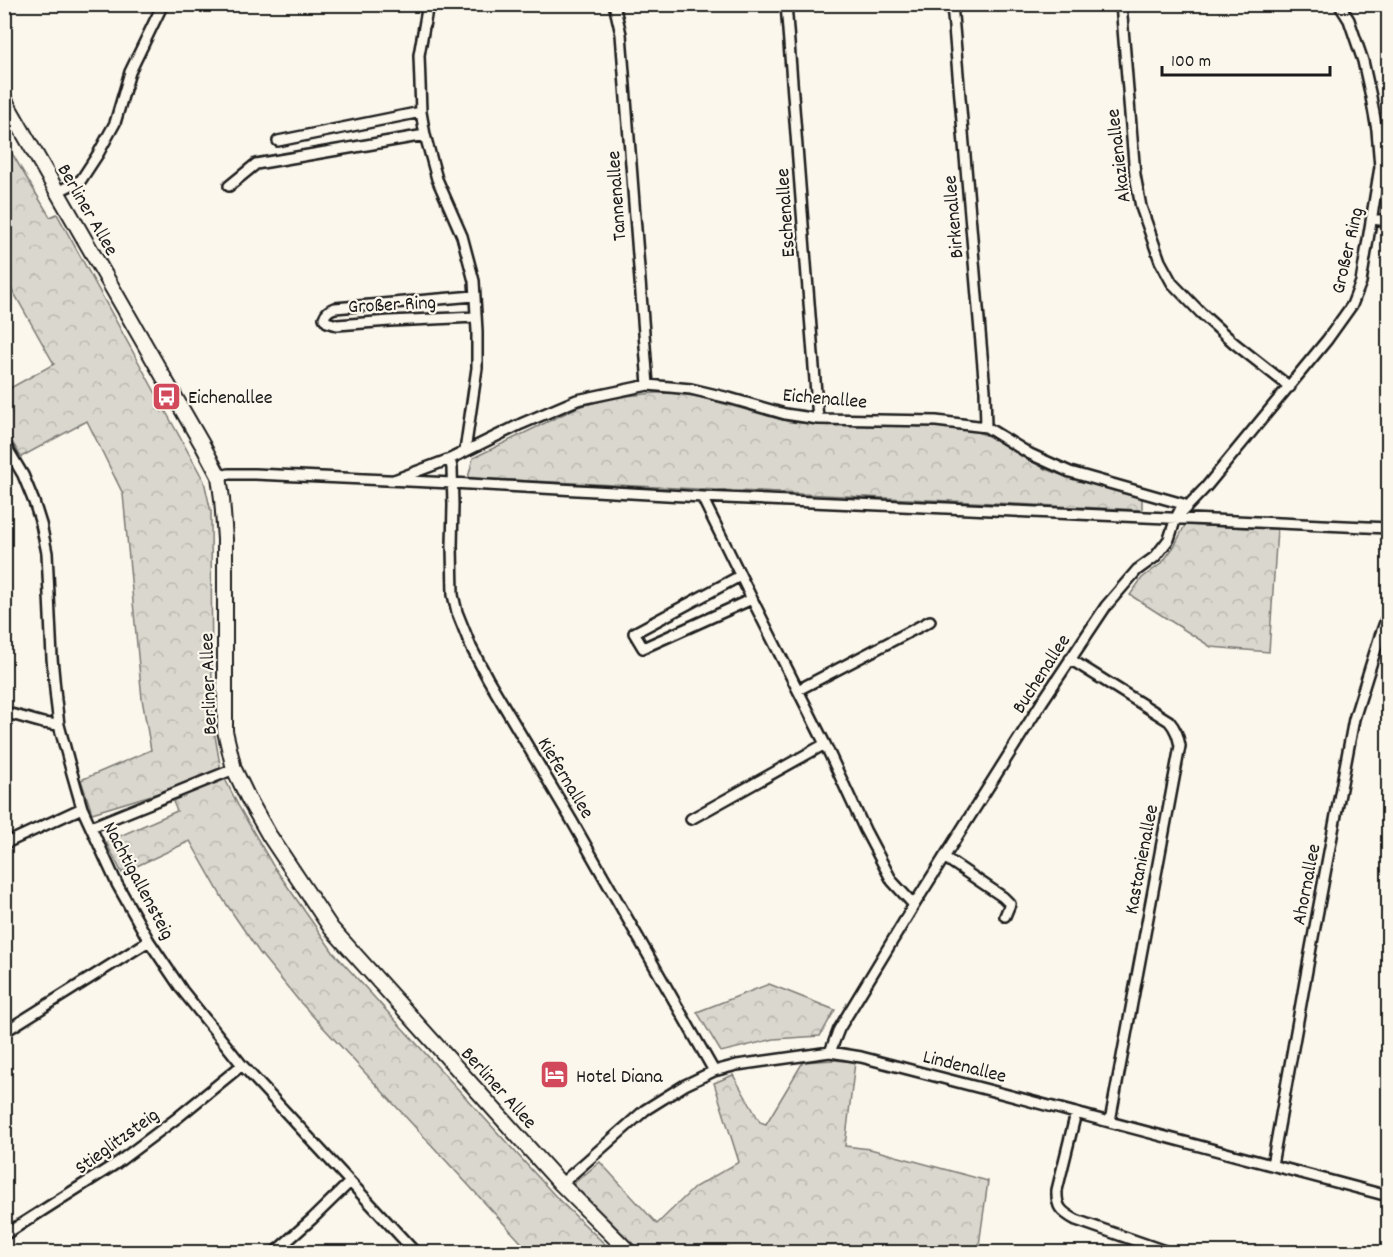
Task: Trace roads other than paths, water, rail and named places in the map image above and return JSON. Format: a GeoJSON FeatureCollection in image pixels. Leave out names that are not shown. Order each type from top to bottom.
{"type":"FeatureCollection","features":[{"type":"Feature","properties":{"kind":"main road","name":"Berliner Allee"},"geometry":{"type":"LineString","coordinates":[[4,99],[219,476],[225,539],[225,731],[234,769],[269,835],[331,928],[561,1184],[629,1252]]}},
{"type":"Feature","properties":{"kind":"street"},"geometry":{"type":"LineString","coordinates":[[57,192],[81,180],[98,154],[115,123],[130,72],[163,4]]}},
{"type":"Feature","properties":{"kind":"street"},"geometry":{"type":"LineString","coordinates":[[428,4],[420,55],[421,112],[424,135],[437,179],[462,236],[474,281],[477,368],[465,451]]}},
{"type":"Feature","properties":{"kind":"street","name":"Tannenallee"},"geometry":{"type":"LineString","coordinates":[[614,4],[621,34],[648,385]]}},
{"type":"Feature","properties":{"kind":"street","name":"Eschenallee"},"geometry":{"type":"LineString","coordinates":[[786,4],[818,419]]}},
{"type":"Feature","properties":{"kind":"street","name":"Birkenallee"},"geometry":{"type":"LineString","coordinates":[[952,4],[985,390],[986,427]]}},
{"type":"Feature","properties":{"kind":"street","name":"Akazienallee"},"geometry":{"type":"LineString","coordinates":[[1121,4],[1135,175],[1141,207],[1152,243],[1172,283],[1201,314],[1290,387]]}},
{"type":"Feature","properties":{"kind":"street","name":"Großer Ring"},"geometry":{"type":"LineString","coordinates":[[1176,518],[1206,488],[1328,340],[1352,305],[1361,282],[1380,167],[1377,130],[1363,61],[1349,20],[1339,4]]}},
{"type":"Feature","properties":{"kind":"street"},"geometry":{"type":"LineString","coordinates":[[278,141],[421,112]]}},
{"type":"Feature","properties":{"kind":"street"},"geometry":{"type":"LineString","coordinates":[[229,186],[256,164],[424,135]]}},
{"type":"Feature","properties":{"kind":"street"},"geometry":{"type":"LineString","coordinates":[[1372,219],[1389,221]]}},
{"type":"Feature","properties":{"kind":"street","name":"Großer Ring"},"geometry":{"type":"LineString","coordinates":[[474,296],[335,308],[329,310],[324,318],[327,322],[337,325],[476,317]]}},
{"type":"Feature","properties":{"kind":"street","name":"Eichenallee"},"geometry":{"type":"LineString","coordinates":[[394,480],[450,459],[520,424],[577,400],[648,385],[691,389],[785,414],[818,419],[936,421],[986,427],[1030,454],[1070,472],[1183,504],[1176,518]]}},
{"type":"Feature","properties":{"kind":"street","name":"Nachtigallensteig"},"geometry":{"type":"LineString","coordinates":[[4,443],[23,475],[34,502],[47,553],[52,658],[59,724],[82,808],[117,884],[149,941],[182,990],[242,1065],[415,1252]]}},
{"type":"Feature","properties":{"kind":"street"},"geometry":{"type":"LineString","coordinates":[[450,459],[452,483]]}},
{"type":"Feature","properties":{"kind":"street","name":"Eichenallee"},"geometry":{"type":"LineString","coordinates":[[219,476],[255,474],[394,480],[702,497],[1389,528]]}},
{"type":"Feature","properties":{"kind":"street","name":"Kiefernallee"},"geometry":{"type":"LineString","coordinates":[[452,483],[453,595],[471,647],[714,1071]]}},
{"type":"Feature","properties":{"kind":"street"},"geometry":{"type":"LineString","coordinates":[[702,497],[892,881],[914,905]]}},
{"type":"Feature","properties":{"kind":"street","name":"Buchenallee"},"geometry":{"type":"LineString","coordinates":[[830,1052],[839,1029],[914,905],[1070,659],[1106,606],[1137,570],[1155,557],[1169,539],[1176,518]]}},
{"type":"Feature","properties":{"kind":"street"},"geometry":{"type":"LineString","coordinates":[[740,576],[634,633],[643,648],[752,599]]}},
{"type":"Feature","properties":{"kind":"street","name":"Ahornallee"},"geometry":{"type":"LineString","coordinates":[[1272,1165],[1354,720],[1389,614]]}},
{"type":"Feature","properties":{"kind":"street"},"geometry":{"type":"LineString","coordinates":[[798,690],[930,621]]}},
{"type":"Feature","properties":{"kind":"street","name":"Kastanienallee"},"geometry":{"type":"LineString","coordinates":[[1070,659],[1169,721],[1178,736],[1180,746],[1110,1121]]}},
{"type":"Feature","properties":{"kind":"street"},"geometry":{"type":"LineString","coordinates":[[4,712],[43,723],[59,724]]}},
{"type":"Feature","properties":{"kind":"street"},"geometry":{"type":"LineString","coordinates":[[691,819],[825,744]]}},
{"type":"Feature","properties":{"kind":"street"},"geometry":{"type":"LineString","coordinates":[[91,827],[234,769]]}},
{"type":"Feature","properties":{"kind":"street"},"geometry":{"type":"LineString","coordinates":[[4,844],[82,808]]}},
{"type":"Feature","properties":{"kind":"street"},"geometry":{"type":"LineString","coordinates":[[944,857],[1003,897],[1010,904],[1005,916]]}},
{"type":"Feature","properties":{"kind":"street"},"geometry":{"type":"LineString","coordinates":[[4,1032],[149,941]]}},
{"type":"Feature","properties":{"kind":"street","name":"Lindenallee"},"geometry":{"type":"LineString","coordinates":[[561,1184],[645,1110],[685,1085],[714,1071],[737,1065],[830,1052],[861,1057],[1110,1121],[1389,1196]]}},
{"type":"Feature","properties":{"kind":"street","name":"Stieglitzsteig"},"geometry":{"type":"LineString","coordinates":[[4,1235],[117,1163],[242,1065]]}},
{"type":"Feature","properties":{"kind":"street"},"geometry":{"type":"LineString","coordinates":[[1076,1113],[1057,1190],[1056,1200],[1060,1209],[1065,1215],[1076,1220],[1168,1252]]}},
{"type":"Feature","properties":{"kind":"street"},"geometry":{"type":"LineString","coordinates":[[275,1252],[350,1182]]}},
{"type":"Feature","properties":{"kind":"place","name":"Eichenallee"},"geometry":{"type":"Point","coordinates":[167,396]}},
{"type":"Feature","properties":{"kind":"place","name":"Hotel Diana"},"geometry":{"type":"Point","coordinates":[555,1075]}}]}
